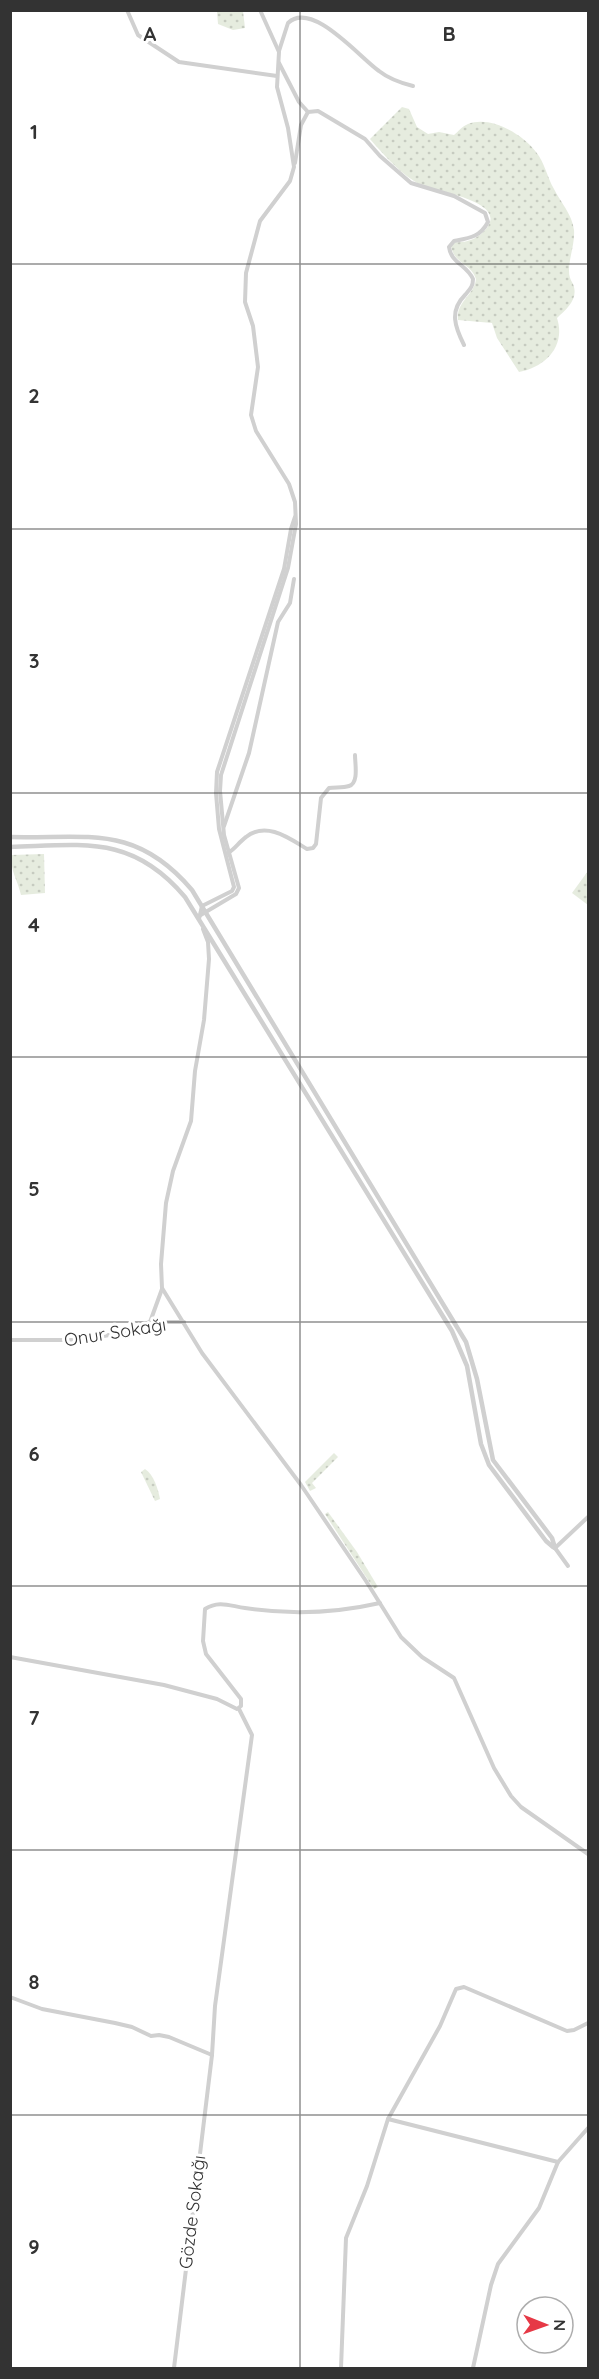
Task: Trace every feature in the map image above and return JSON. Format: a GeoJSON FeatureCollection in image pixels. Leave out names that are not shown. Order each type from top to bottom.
{"type":"FeatureCollection","features":[{"type":"Feature","properties":{"kind":"street"},"geometry":{"type":"LineString","coordinates":[[127,10],[138,35],[179,62],[277,76]]}},
{"type":"Feature","properties":{"kind":"street"},"geometry":{"type":"LineString","coordinates":[[260,10],[279,52]]}},
{"type":"Feature","properties":{"kind":"street"},"geometry":{"type":"LineString","coordinates":[[294,167],[288,128],[278,92],[277,76],[279,52],[288,23],[297,16],[310,17],[327,28],[379,72],[413,86]]}},
{"type":"Feature","properties":{"kind":"street"},"geometry":{"type":"LineString","coordinates":[[278,62],[299,102],[308,112]]}},
{"type":"Feature","properties":{"kind":"street"},"geometry":{"type":"LineString","coordinates":[[308,112],[318,111],[362,136],[411,183],[461,198],[486,214],[487,224],[479,234],[470,239],[454,241],[449,247],[453,259],[468,270],[473,279],[472,288],[460,300],[454,315],[455,324],[464,345]]}},
{"type":"Feature","properties":{"kind":"street"},"geometry":{"type":"LineString","coordinates":[[204,909],[239,890],[223,826],[221,775],[288,568],[296,524],[295,502],[290,484],[255,431],[252,421],[258,361],[244,290],[257,228],[263,216],[290,181],[300,129],[308,112]]}},
{"type":"Feature","properties":{"kind":"street"},"geometry":{"type":"LineString","coordinates":[[198,916],[204,909],[232,891],[234,887],[219,829],[217,772],[284,569],[295,517]]}},
{"type":"Feature","properties":{"kind":"street"},"geometry":{"type":"LineString","coordinates":[[223,826],[249,753],[278,622],[290,603],[294,579]]}},
{"type":"Feature","properties":{"kind":"street"},"geometry":{"type":"LineString","coordinates":[[228,853],[249,835],[263,831],[280,833],[307,849],[313,848],[316,844],[322,796],[329,788],[348,787],[353,783],[355,755]]}},
{"type":"Feature","properties":{"kind":"street"},"geometry":{"type":"LineString","coordinates":[[10,837],[83,836],[124,842],[150,854],[172,870],[192,890],[466,1342],[477,1379],[493,1460],[552,1538],[555,1548]]}},
{"type":"Feature","properties":{"kind":"street"},"geometry":{"type":"LineString","coordinates":[[10,847],[97,845],[124,851],[166,877],[185,897],[452,1331],[467,1366],[481,1444],[489,1465],[546,1541],[555,1548],[568,1566]]}},
{"type":"Feature","properties":{"kind":"street"},"geometry":{"type":"LineString","coordinates":[[150,1322],[162,1288],[160,1264],[166,1203],[173,1171],[191,1121],[195,1071],[204,1020],[209,953],[198,916]]}},
{"type":"Feature","properties":{"kind":"street"},"geometry":{"type":"LineString","coordinates":[[162,1288],[209,1363],[301,1485],[408,1644],[422,1658],[454,1678],[498,1775],[516,1802],[588,1854]]}},
{"type":"Feature","properties":{"kind":"street","name":"Onur Sokağı"},"geometry":{"type":"LineString","coordinates":[[10,1340],[84,1340],[114,1334],[150,1322],[184,1322]]}},
{"type":"Feature","properties":{"kind":"street"},"geometry":{"type":"LineString","coordinates":[[555,1548],[588,1517]]}},
{"type":"Feature","properties":{"kind":"street","name":"Gözde Sokağı"},"geometry":{"type":"LineString","coordinates":[[174,2368],[212,2055],[215,2006],[252,1735],[239,1709],[242,1705],[241,1699],[204,1651],[202,1637],[205,1609],[221,1603],[266,1611],[319,1612],[351,1610],[380,1603]]}},
{"type":"Feature","properties":{"kind":"street"},"geometry":{"type":"LineString","coordinates":[[10,1657],[164,1685],[217,1699],[234,1709],[239,1709]]}},
{"type":"Feature","properties":{"kind":"street"},"geometry":{"type":"LineString","coordinates":[[341,2368],[346,2238],[361,2204],[388,2119],[440,2026],[458,1987],[464,1987],[567,2031],[588,2023]]}},
{"type":"Feature","properties":{"kind":"street"},"geometry":{"type":"LineString","coordinates":[[10,1997],[42,2009],[107,2020],[132,2027],[151,2036],[169,2037],[212,2055]]}},
{"type":"Feature","properties":{"kind":"street"},"geometry":{"type":"LineString","coordinates":[[388,2119],[558,2162]]}},
{"type":"Feature","properties":{"kind":"street"},"geometry":{"type":"LineString","coordinates":[[473,2368],[495,2271],[507,2249],[542,2204],[558,2162],[588,2128]]}},
{"type":"Feature","properties":{"kind":"shaded area"},"geometry":{"type":"Polygon","coordinates":[[[217,11],[243,11],[245,28],[233,30],[218,24],[217,11]]]}},
{"type":"Feature","properties":{"kind":"shaded area"},"geometry":{"type":"Polygon","coordinates":[[[402,107],[409,109],[417,127],[428,134],[439,132],[454,135],[468,124],[486,122],[496,124],[523,139],[542,161],[573,224],[574,235],[569,271],[574,294],[571,303],[557,318],[559,338],[552,354],[538,365],[519,372],[497,338],[492,323],[458,320],[462,303],[475,285],[476,279],[474,274],[455,256],[451,246],[455,242],[469,241],[481,234],[490,222],[489,213],[481,205],[467,199],[414,181],[396,167],[370,139],[402,107]]]}},
{"type":"Feature","properties":{"kind":"shaded area"},"geometry":{"type":"Polygon","coordinates":[[[44,854],[45,893],[21,895],[13,871],[11,855],[44,854]]]}},
{"type":"Feature","properties":{"kind":"shaded area"},"geometry":{"type":"Polygon","coordinates":[[[588,871],[588,905],[572,893],[588,871]]]}},
{"type":"Feature","properties":{"kind":"shaded area"},"geometry":{"type":"Polygon","coordinates":[[[334,1453],[338,1457],[312,1483],[316,1488],[310,1491],[305,1482],[334,1453]]]}},
{"type":"Feature","properties":{"kind":"shaded area"},"geometry":{"type":"Polygon","coordinates":[[[145,1469],[153,1478],[160,1499],[155,1501],[141,1472],[145,1469]]]}},
{"type":"Feature","properties":{"kind":"shaded area"},"geometry":{"type":"Polygon","coordinates":[[[328,1512],[357,1552],[378,1587],[374,1589],[325,1514],[328,1512]]]}}]}
